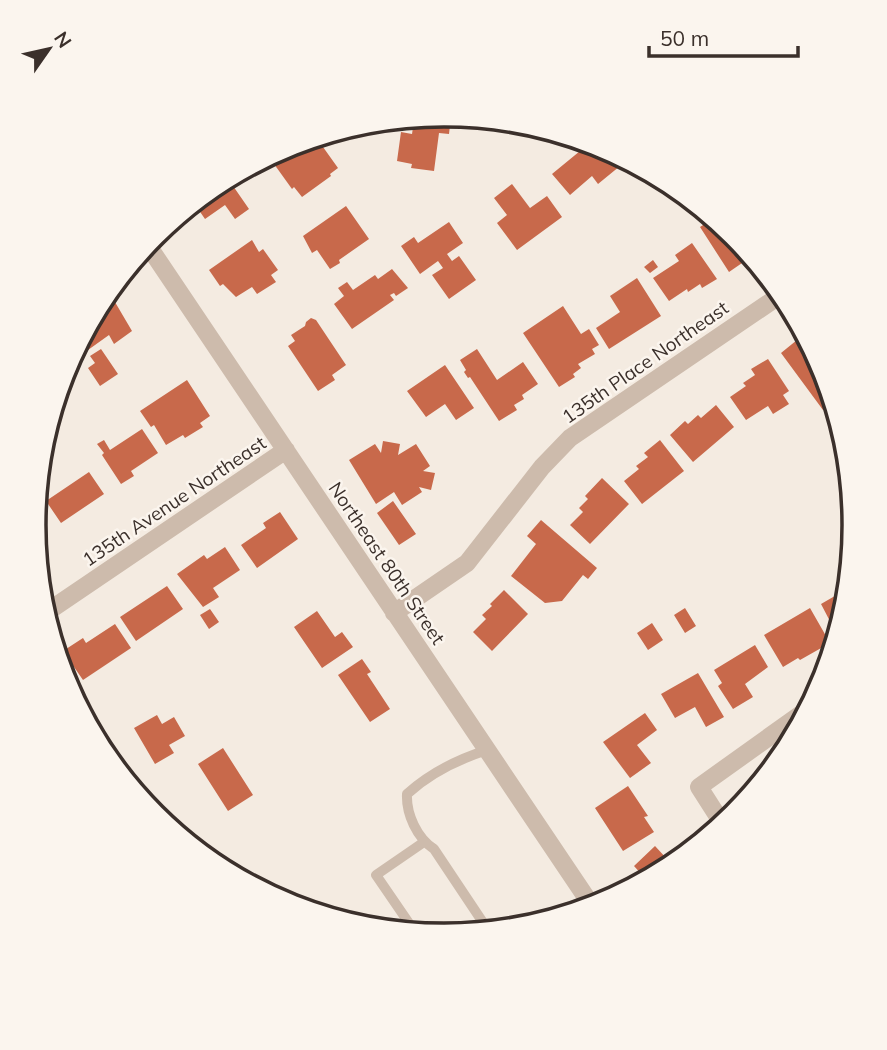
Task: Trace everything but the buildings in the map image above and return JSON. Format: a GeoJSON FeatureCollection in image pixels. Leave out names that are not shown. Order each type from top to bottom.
{"type":"FeatureCollection","features":[{"type":"Feature","properties":{"kind":"street","name":"Northeast 80th Street"},"geometry":{"type":"LineString","coordinates":[[153,253],[584,897]]}},
{"type":"Feature","properties":{"kind":"street","name":"135th Place Northeast"},"geometry":{"type":"LineString","coordinates":[[394,613],[467,563],[542,467],[569,438],[772,301]]}},
{"type":"Feature","properties":{"kind":"street","name":"135th Avenue Northeast"},"geometry":{"type":"LineString","coordinates":[[54,607],[286,450]]}},
{"type":"Feature","properties":{"kind":"street"},"geometry":{"type":"LineString","coordinates":[[716,814],[699,787],[789,722]]}},
{"type":"Feature","properties":{"kind":"lane"},"geometry":{"type":"LineString","coordinates":[[482,921],[434,849],[424,842],[407,808],[407,794],[464,758],[487,750]]}},
{"type":"Feature","properties":{"kind":"lane"},"geometry":{"type":"LineString","coordinates":[[407,921],[376,875],[424,842]]}}]}
